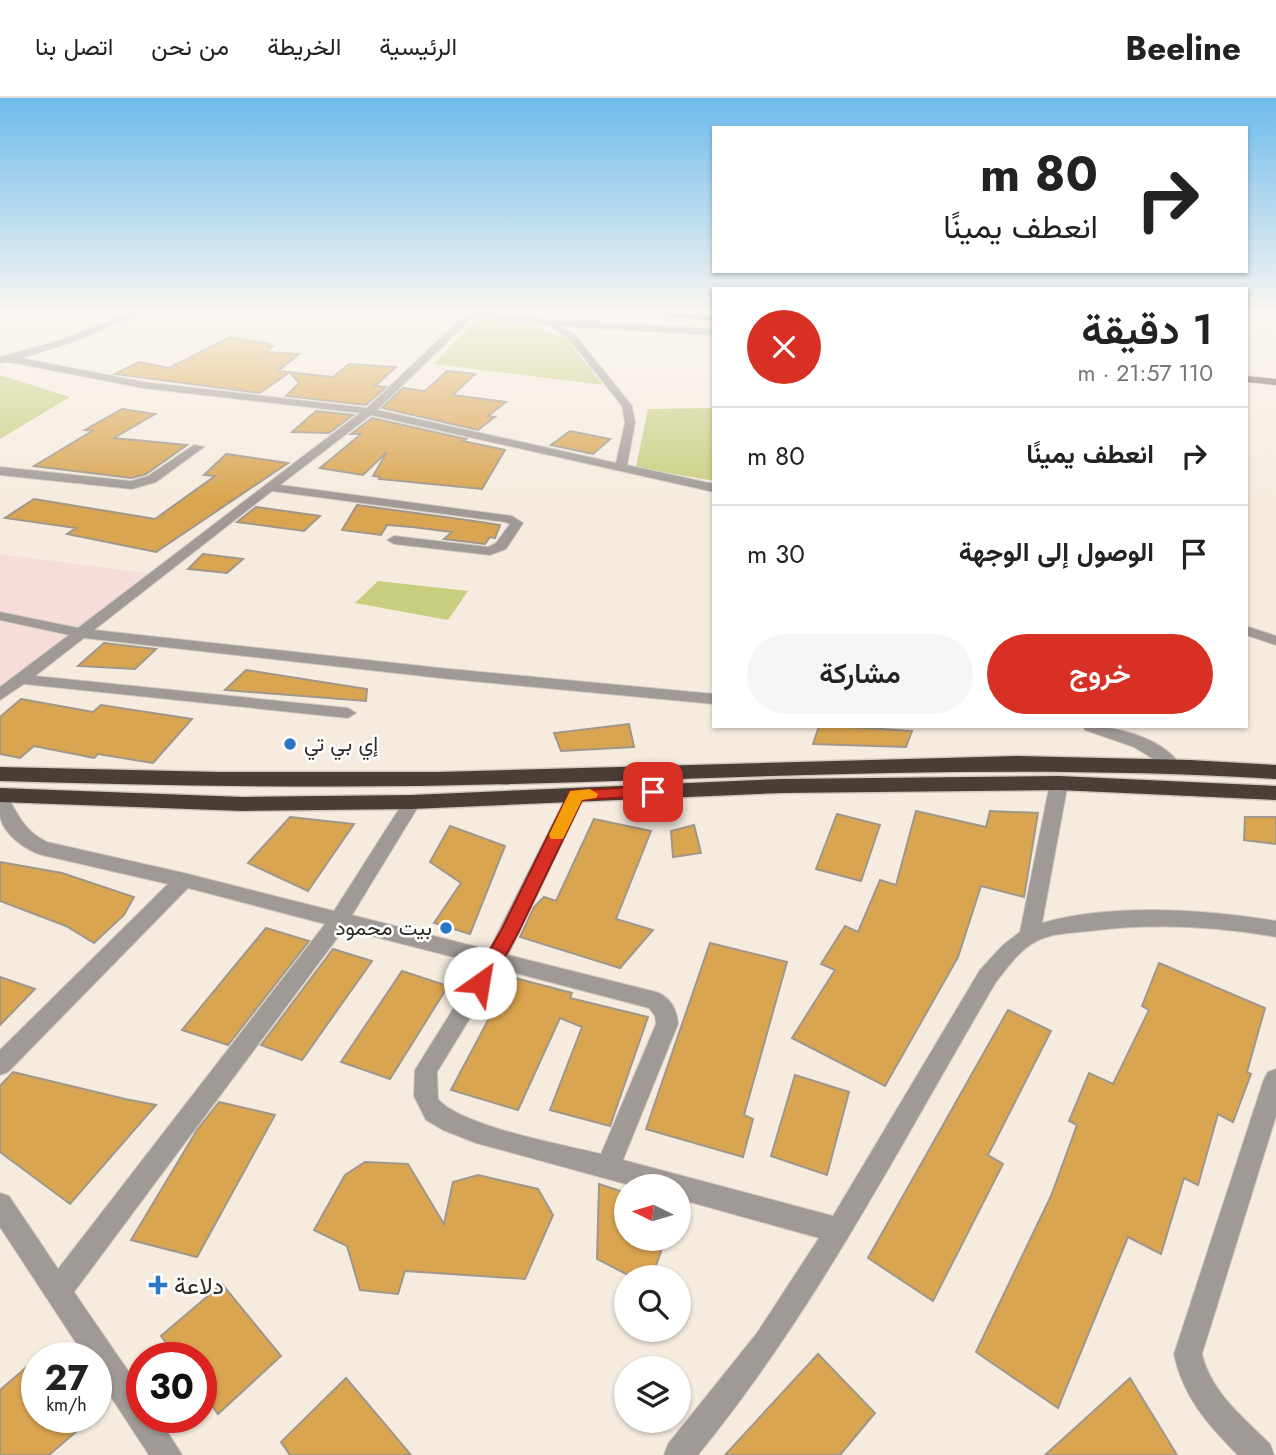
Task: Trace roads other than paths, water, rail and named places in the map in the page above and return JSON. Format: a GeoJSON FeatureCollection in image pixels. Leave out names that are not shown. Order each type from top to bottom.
{"type":"FeatureCollection","features":[{"type":"Feature","properties":{"kind":"highway"},"geometry":{"type":"LineString","coordinates":[[0,774],[251,781],[581,775],[784,767],[1171,764],[1276,772]]}},
{"type":"Feature","properties":{"kind":"highway"},"geometry":{"type":"LineString","coordinates":[[0,796],[243,804],[412,802],[782,786],[1059,783],[1276,793]]}},
{"type":"Feature","properties":{"kind":"main road"},"geometry":{"type":"LineString","coordinates":[[1249,373],[1276,376]]}},
{"type":"Feature","properties":{"kind":"main road"},"geometry":{"type":"LineString","coordinates":[[1248,379],[1276,382]]}},
{"type":"Feature","properties":{"kind":"street"},"geometry":{"type":"LineString","coordinates":[[72,373],[143,386],[369,411],[712,488]]}},
{"type":"Feature","properties":{"kind":"street"},"geometry":{"type":"LineString","coordinates":[[0,695],[274,488],[369,411],[409,373]]}},
{"type":"Feature","properties":{"kind":"street"},"geometry":{"type":"LineString","coordinates":[[601,373],[627,406],[630,423],[621,468]]}},
{"type":"Feature","properties":{"kind":"street"},"geometry":{"type":"LineString","coordinates":[[0,471],[132,485],[152,479],[198,447]]}},
{"type":"Feature","properties":{"kind":"street"},"geometry":{"type":"LineString","coordinates":[[274,488],[508,519],[517,523],[501,547],[490,551],[394,540]]}},
{"type":"Feature","properties":{"kind":"street"},"geometry":{"type":"LineString","coordinates":[[0,616],[81,633],[712,699]]}},
{"type":"Feature","properties":{"kind":"street"},"geometry":{"type":"LineString","coordinates":[[1248,631],[1276,641]]}},
{"type":"Feature","properties":{"kind":"street"},"geometry":{"type":"LineString","coordinates":[[22,679],[348,713]]}},
{"type":"Feature","properties":{"kind":"street"},"geometry":{"type":"LineString","coordinates":[[1097,728],[1140,743],[1171,764]]}},
{"type":"Feature","properties":{"kind":"street"},"geometry":{"type":"LineString","coordinates":[[1029,936],[1059,783]]}},
{"type":"Feature","properties":{"kind":"street"},"geometry":{"type":"LineString","coordinates":[[576,795],[495,960],[426,1070],[422,1089],[426,1103],[437,1115],[476,1132],[840,1231]]}},
{"type":"Feature","properties":{"kind":"street"},"geometry":{"type":"LineString","coordinates":[[0,796],[8,820],[32,844],[184,880],[656,1002],[666,1013],[667,1024],[608,1166]]}},
{"type":"Feature","properties":{"kind":"street"},"geometry":{"type":"LineString","coordinates":[[58,1290],[339,920],[412,802]]}},
{"type":"Feature","properties":{"kind":"street"},"geometry":{"type":"LineString","coordinates":[[0,1065],[184,880]]}},
{"type":"Feature","properties":{"kind":"street"},"geometry":{"type":"LineString","coordinates":[[678,1455],[762,1351],[840,1231],[988,976],[1016,944],[1029,936],[1055,928],[1117,919],[1171,917],[1238,921],[1276,929]]}},
{"type":"Feature","properties":{"kind":"street"},"geometry":{"type":"LineString","coordinates":[[1259,1455],[1202,1394],[1190,1368],[1188,1354],[1276,1079]]}},
{"type":"Feature","properties":{"kind":"street"},"geometry":{"type":"LineString","coordinates":[[0,1205],[126,1393]]}},
{"type":"Feature","properties":{"kind":"street"},"geometry":{"type":"LineString","coordinates":[[153,1433],[167,1455]]}},
{"type":"Feature","properties":{"kind":"place","name":"إي بي تي"},"geometry":{"type":"Point","coordinates":[290,744]}},
{"type":"Feature","properties":{"kind":"place","name":"بيت محمود"},"geometry":{"type":"Point","coordinates":[446,928]}},
{"type":"Feature","properties":{"kind":"place","name":"دلاعة"},"geometry":{"type":"Point","coordinates":[158,1285]}}]}
